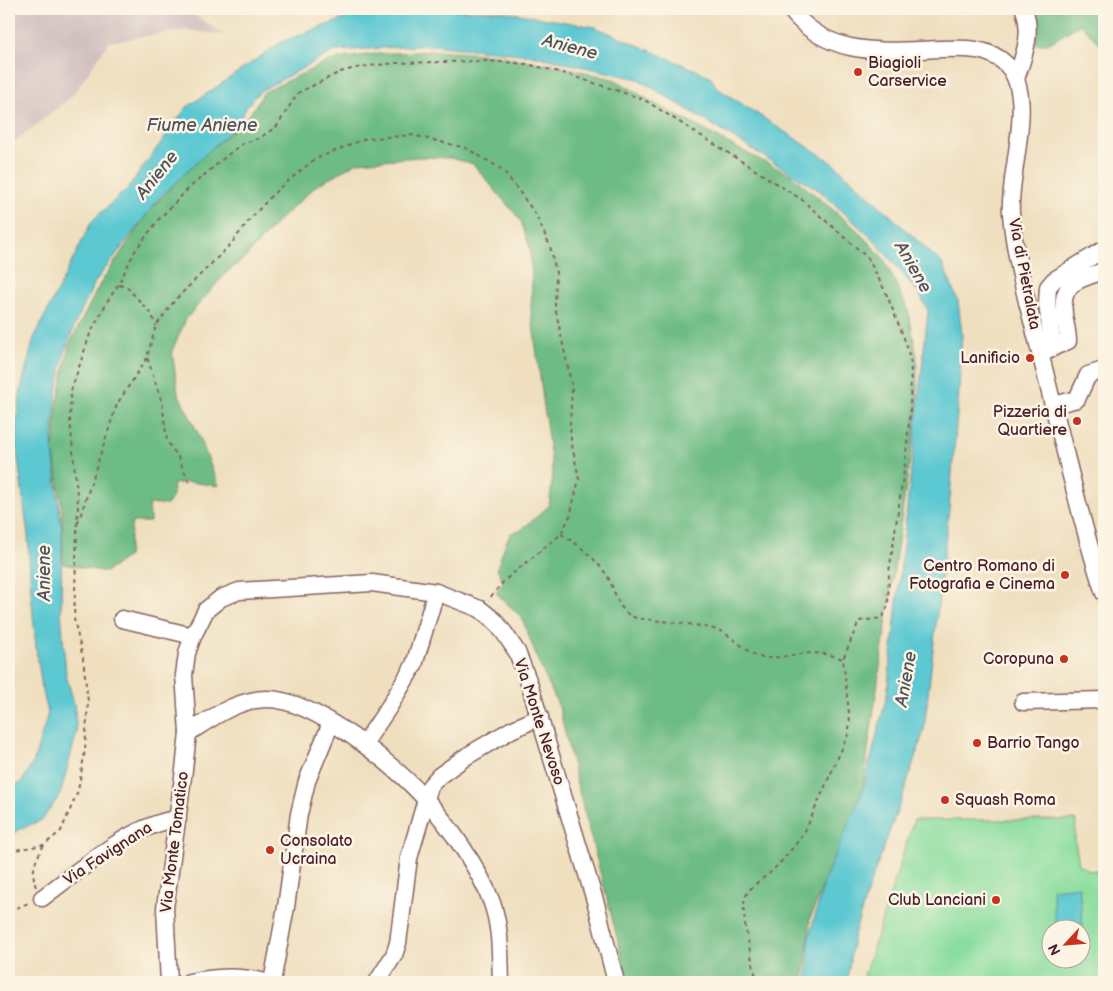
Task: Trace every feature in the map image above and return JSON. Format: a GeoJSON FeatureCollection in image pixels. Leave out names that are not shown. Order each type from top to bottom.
{"type":"FeatureCollection","features":[{"type":"Feature","properties":{"kind":"street","name":"Via di Pietralata"},"geometry":{"type":"LineString","coordinates":[[790,9],[816,35],[838,44],[876,50],[969,49],[988,53],[1000,59],[1009,67],[1016,79],[1022,100],[1011,217],[1020,269],[1047,351],[1054,405],[1104,593]]}},
{"type":"Feature","properties":{"kind":"street"},"geometry":{"type":"LineString","coordinates":[[1016,79],[1027,46],[1029,31],[1024,9]]}},
{"type":"Feature","properties":{"kind":"street"},"geometry":{"type":"LineString","coordinates":[[1101,251],[1054,280],[1048,287],[1047,351],[1068,341],[1063,295],[1073,283],[1104,271]]}},
{"type":"Feature","properties":{"kind":"street"},"geometry":{"type":"LineString","coordinates":[[1054,405],[1077,399],[1088,375],[1104,370]]}},
{"type":"Feature","properties":{"kind":"street","name":"Via Monte Nevoso"},"geometry":{"type":"LineString","coordinates":[[188,733],[184,675],[187,653],[201,618],[212,604],[227,595],[238,591],[372,583],[436,592],[480,609],[501,627],[514,646],[524,668],[596,904],[616,982]]}},
{"type":"Feature","properties":{"kind":"street"},"geometry":{"type":"LineString","coordinates":[[364,744],[412,670],[436,592]]}},
{"type":"Feature","properties":{"kind":"street"},"geometry":{"type":"LineString","coordinates":[[122,619],[193,636]]}},
{"type":"Feature","properties":{"kind":"street"},"geometry":{"type":"LineString","coordinates":[[188,733],[233,706],[265,699],[278,700],[294,705],[331,723],[364,744],[427,801],[461,847],[486,889],[495,910],[500,943],[501,982]]}},
{"type":"Feature","properties":{"kind":"street"},"geometry":{"type":"LineString","coordinates":[[1023,702],[1104,700]]}},
{"type":"Feature","properties":{"kind":"street"},"geometry":{"type":"LineString","coordinates":[[377,982],[394,955],[398,943],[409,858],[430,786],[436,778],[482,746],[540,717]]}},
{"type":"Feature","properties":{"kind":"street"},"geometry":{"type":"LineString","coordinates":[[272,982],[290,882],[299,814],[309,776],[331,723]]}},
{"type":"Feature","properties":{"kind":"street","name":"Via Monte Tomatico"},"geometry":{"type":"LineString","coordinates":[[169,982],[165,908],[188,733]]}},
{"type":"Feature","properties":{"kind":"street","name":"Via Favignana"},"geometry":{"type":"LineString","coordinates":[[42,898],[90,862],[131,836],[160,822],[178,819]]}},
{"type":"Feature","properties":{"kind":"street"},"geometry":{"type":"LineString","coordinates":[[189,982],[231,976],[265,982]]}},
{"type":"Feature","properties":{"kind":"path"},"geometry":{"type":"LineString","coordinates":[[9,911],[42,898],[33,878],[35,860],[44,845],[61,831],[78,791],[85,750],[88,702],[83,658],[74,619],[78,525],[76,476],[70,419],[71,391],[90,334],[135,251],[159,219],[189,188],[242,144],[260,138],[277,126],[298,93],[340,72],[360,66],[396,63],[487,61],[527,64],[563,73],[643,99],[801,199],[868,258],[886,293],[906,343],[911,364],[910,411],[905,464],[889,572],[888,606],[882,618],[859,621],[843,659],[850,722],[848,735],[806,829],[798,842],[772,871],[750,889],[745,897],[743,910],[757,982]]}},
{"type":"Feature","properties":{"kind":"path"},"geometry":{"type":"LineString","coordinates":[[78,525],[117,404],[147,357],[156,326],[176,300],[231,244],[251,218],[278,189],[316,159],[364,139],[412,135],[466,148],[503,170],[535,213],[550,246],[556,272],[555,307],[572,387],[571,440],[579,479],[570,516],[561,534],[505,580],[498,591],[480,609]]}},
{"type":"Feature","properties":{"kind":"path"},"geometry":{"type":"LineString","coordinates":[[118,285],[127,287],[152,315],[156,326]]}},
{"type":"Feature","properties":{"kind":"path"},"geometry":{"type":"LineString","coordinates":[[147,357],[162,402],[167,441],[178,457],[189,482]]}},
{"type":"Feature","properties":{"kind":"path"},"geometry":{"type":"LineString","coordinates":[[561,534],[572,540],[605,572],[620,604],[632,616],[722,632],[763,659],[811,652],[828,653],[843,659]]}},
{"type":"Feature","properties":{"kind":"path"},"geometry":{"type":"LineString","coordinates":[[9,851],[44,845]]}},
{"type":"Feature","properties":{"kind":"shaded area"},"geometry":{"type":"Polygon","coordinates":[[[9,9],[185,9],[225,35],[185,30],[109,42],[72,96],[9,146],[9,9]]]}},
{"type":"Feature","properties":{"kind":"green space"},"geometry":{"type":"Polygon","coordinates":[[[1035,9],[1104,9],[1104,49],[1081,24],[1048,44],[1036,44],[1035,9]]]}},
{"type":"Feature","properties":{"kind":"green space"},"geometry":{"type":"Polygon","coordinates":[[[435,51],[496,55],[572,69],[616,80],[654,103],[791,175],[856,229],[884,259],[908,309],[917,357],[917,409],[862,793],[859,807],[830,868],[810,919],[804,982],[626,982],[619,945],[559,707],[538,661],[522,618],[496,593],[503,582],[497,568],[506,542],[511,533],[521,530],[549,506],[553,475],[531,310],[530,249],[521,221],[473,164],[450,158],[419,157],[358,162],[316,186],[276,223],[248,255],[224,275],[186,319],[172,351],[178,393],[197,431],[219,486],[189,482],[173,484],[173,496],[167,505],[149,504],[150,522],[132,522],[128,556],[106,572],[63,564],[62,508],[53,448],[57,407],[69,345],[100,284],[147,214],[188,168],[250,114],[264,92],[331,60],[375,54],[435,51]]]}},
{"type":"Feature","properties":{"kind":"green space","name":"Club Lanciani"},"geometry":{"type":"Polygon","coordinates":[[[914,820],[1076,820],[1075,841],[1079,864],[1090,871],[1104,869],[1104,982],[862,982],[914,820]]]}},
{"type":"Feature","properties":{"kind":"water","name":"Fiume Aniene"},"geometry":{"type":"Polygon","coordinates":[[[403,9],[501,11],[595,27],[710,76],[717,88],[833,163],[942,263],[958,301],[962,334],[949,509],[924,730],[853,938],[847,982],[807,982],[809,937],[826,876],[862,793],[887,695],[928,311],[919,293],[875,241],[820,191],[638,79],[531,55],[430,45],[335,51],[260,91],[247,106],[238,124],[161,196],[95,282],[75,324],[64,354],[57,392],[52,440],[62,532],[61,610],[66,675],[74,703],[77,732],[60,795],[42,820],[9,836],[9,787],[21,783],[34,761],[48,713],[36,648],[28,536],[15,435],[21,389],[34,338],[92,221],[128,188],[186,108],[283,41],[363,12],[403,9]]]}},
{"type":"Feature","properties":{"kind":"water"},"geometry":{"type":"Polygon","coordinates":[[[1079,886],[1082,918],[1055,918],[1052,889],[1079,886]]]}},
{"type":"Feature","properties":{"kind":"place","name":"Biagioli Carservice"},"geometry":{"type":"Point","coordinates":[858,72]}},
{"type":"Feature","properties":{"kind":"place","name":"Lanificio"},"geometry":{"type":"Point","coordinates":[1030,358]}},
{"type":"Feature","properties":{"kind":"place","name":"Pizzeria di Quartiere"},"geometry":{"type":"Point","coordinates":[1077,421]}},
{"type":"Feature","properties":{"kind":"place","name":"Centro Romano di Fotografia e Cinema"},"geometry":{"type":"Point","coordinates":[1065,575]}},
{"type":"Feature","properties":{"kind":"place","name":"Coropuna"},"geometry":{"type":"Point","coordinates":[1064,659]}},
{"type":"Feature","properties":{"kind":"place","name":"Barrio Tango"},"geometry":{"type":"Point","coordinates":[977,743]}},
{"type":"Feature","properties":{"kind":"place","name":"Squash Roma"},"geometry":{"type":"Point","coordinates":[945,800]}},
{"type":"Feature","properties":{"kind":"place","name":"Consolato Ucraina"},"geometry":{"type":"Point","coordinates":[270,850]}},
{"type":"Feature","properties":{"kind":"place","name":"Club Lanciani"},"geometry":{"type":"Point","coordinates":[996,900]}},
{"type":"Feature","properties":{"kind":"water label","name":"Aniene"},"geometry":{"type":"Point","coordinates":[570,47]}},
{"type":"Feature","properties":{"kind":"water label","name":"Aniene"},"geometry":{"type":"Point","coordinates":[157,175]}},
{"type":"Feature","properties":{"kind":"water label","name":"Aniene"},"geometry":{"type":"Point","coordinates":[913,267]}},
{"type":"Feature","properties":{"kind":"water label","name":"Aniene"},"geometry":{"type":"Point","coordinates":[44,573]}},
{"type":"Feature","properties":{"kind":"water label","name":"Aniene"},"geometry":{"type":"Point","coordinates":[906,679]}}]}
